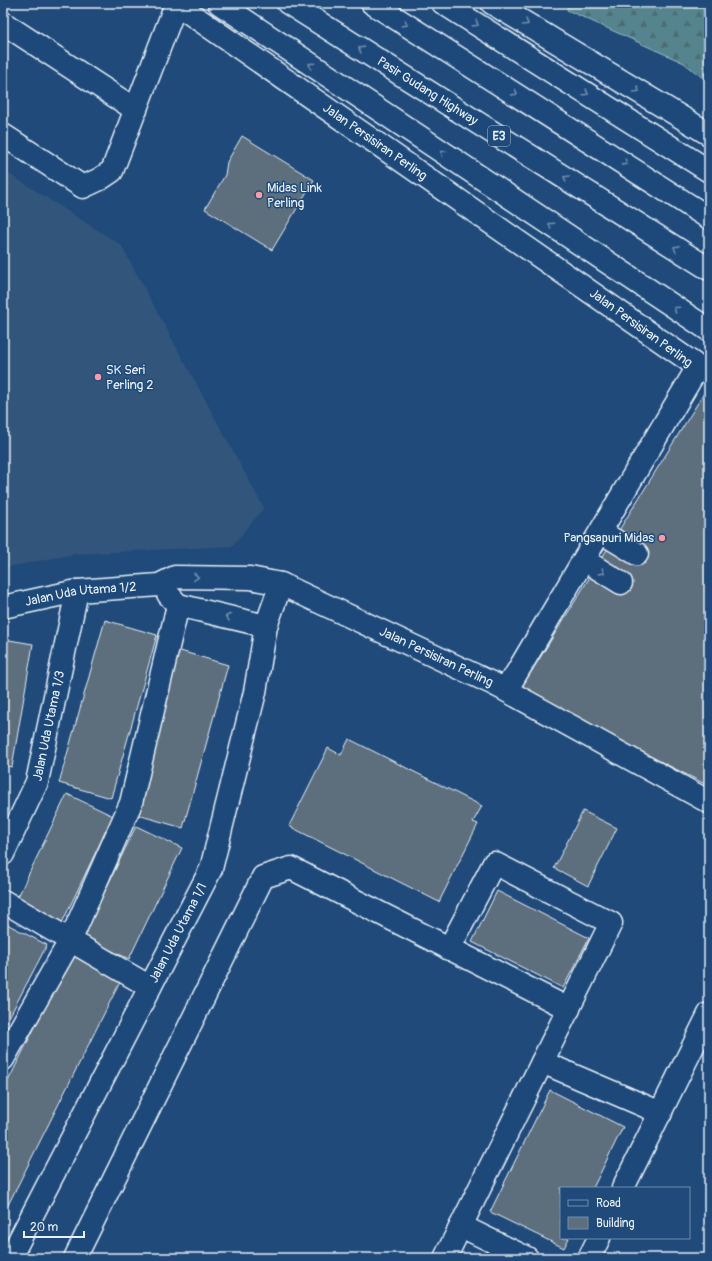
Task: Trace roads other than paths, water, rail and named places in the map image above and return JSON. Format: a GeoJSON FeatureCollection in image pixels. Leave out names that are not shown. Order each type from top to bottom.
{"type":"FeatureCollection","features":[{"type":"Feature","properties":{"kind":"main road"},"geometry":{"type":"LineString","coordinates":[[3,135],[83,187],[100,179],[112,171],[175,3]]}},
{"type":"Feature","properties":{"kind":"main road","name":"Jalan Persisiran Perling"},"geometry":{"type":"LineString","coordinates":[[175,3],[694,364],[696,370],[513,679],[506,686],[498,686],[281,584]]}},
{"type":"Feature","properties":{"kind":"main road"},"geometry":{"type":"LineString","coordinates":[[219,3],[709,330]]}},
{"type":"Feature","properties":{"kind":"main road","name":"Pasir Gudang Highway"},"geometry":{"type":"LineString","coordinates":[[288,3],[709,268]]}},
{"type":"Feature","properties":{"kind":"main road"},"geometry":{"type":"LineString","coordinates":[[372,3],[709,218]]}},
{"type":"Feature","properties":{"kind":"main road"},"geometry":{"type":"LineString","coordinates":[[443,3],[709,171]]}},
{"type":"Feature","properties":{"kind":"main road"},"geometry":{"type":"LineString","coordinates":[[492,3],[709,134]]}},
{"type":"Feature","properties":{"kind":"main road"},"geometry":{"type":"LineString","coordinates":[[3,23],[136,110]]}},
{"type":"Feature","properties":{"kind":"main road"},"geometry":{"type":"LineString","coordinates":[[601,532],[637,554]]}},
{"type":"Feature","properties":{"kind":"main road"},"geometry":{"type":"LineString","coordinates":[[584,560],[621,583]]}},
{"type":"Feature","properties":{"kind":"main road","name":"Jalan Uda Utama 1/2"},"geometry":{"type":"LineString","coordinates":[[3,607],[77,591],[159,585],[175,577],[250,578],[281,584]]}},
{"type":"Feature","properties":{"kind":"main road","name":"Jalan Uda Utama 1/1"},"geometry":{"type":"LineString","coordinates":[[10,1258],[211,869],[255,692],[266,626],[281,584]]}},
{"type":"Feature","properties":{"kind":"main road"},"geometry":{"type":"LineString","coordinates":[[159,585],[178,605],[266,626]]}},
{"type":"Feature","properties":{"kind":"main road","name":"Jalan Uda Utama 1/3"},"geometry":{"type":"LineString","coordinates":[[3,854],[37,782],[77,591]]}},
{"type":"Feature","properties":{"kind":"main road"},"geometry":{"type":"LineString","coordinates":[[3,1059],[70,941],[131,803],[178,605]]}},
{"type":"Feature","properties":{"kind":"main road"},"geometry":{"type":"LineString","coordinates":[[498,686],[709,802]]}},
{"type":"Feature","properties":{"kind":"main road"},"geometry":{"type":"LineString","coordinates":[[445,1258],[611,923],[494,864],[448,949]]}},
{"type":"Feature","properties":{"kind":"main road"},"geometry":{"type":"LineString","coordinates":[[75,1258],[263,877],[291,868],[448,949],[569,1009]]}},
{"type":"Feature","properties":{"kind":"main road"},"geometry":{"type":"LineString","coordinates":[[3,901],[150,987]]}},
{"type":"Feature","properties":{"kind":"main road"},"geometry":{"type":"LineString","coordinates":[[624,1187],[709,1014]]}},
{"type":"Feature","properties":{"kind":"main road"},"geometry":{"type":"LineString","coordinates":[[542,1062],[661,1113]]}},
{"type":"Feature","properties":{"kind":"main road"},"geometry":{"type":"LineString","coordinates":[[461,1226],[528,1258]]}},
{"type":"Feature","properties":{"kind":"main road"},"geometry":{"type":"LineString","coordinates":[[589,1258],[598,1239]]}},
{"type":"Feature","properties":{"kind":"place","name":"Midas Link Perling"},"geometry":{"type":"Point","coordinates":[259,195]}},
{"type":"Feature","properties":{"kind":"place","name":"SK Seri Perling 2"},"geometry":{"type":"Point","coordinates":[98,377]}},
{"type":"Feature","properties":{"kind":"place","name":"Pangsapuri Midas"},"geometry":{"type":"Point","coordinates":[662,538]}}]}
